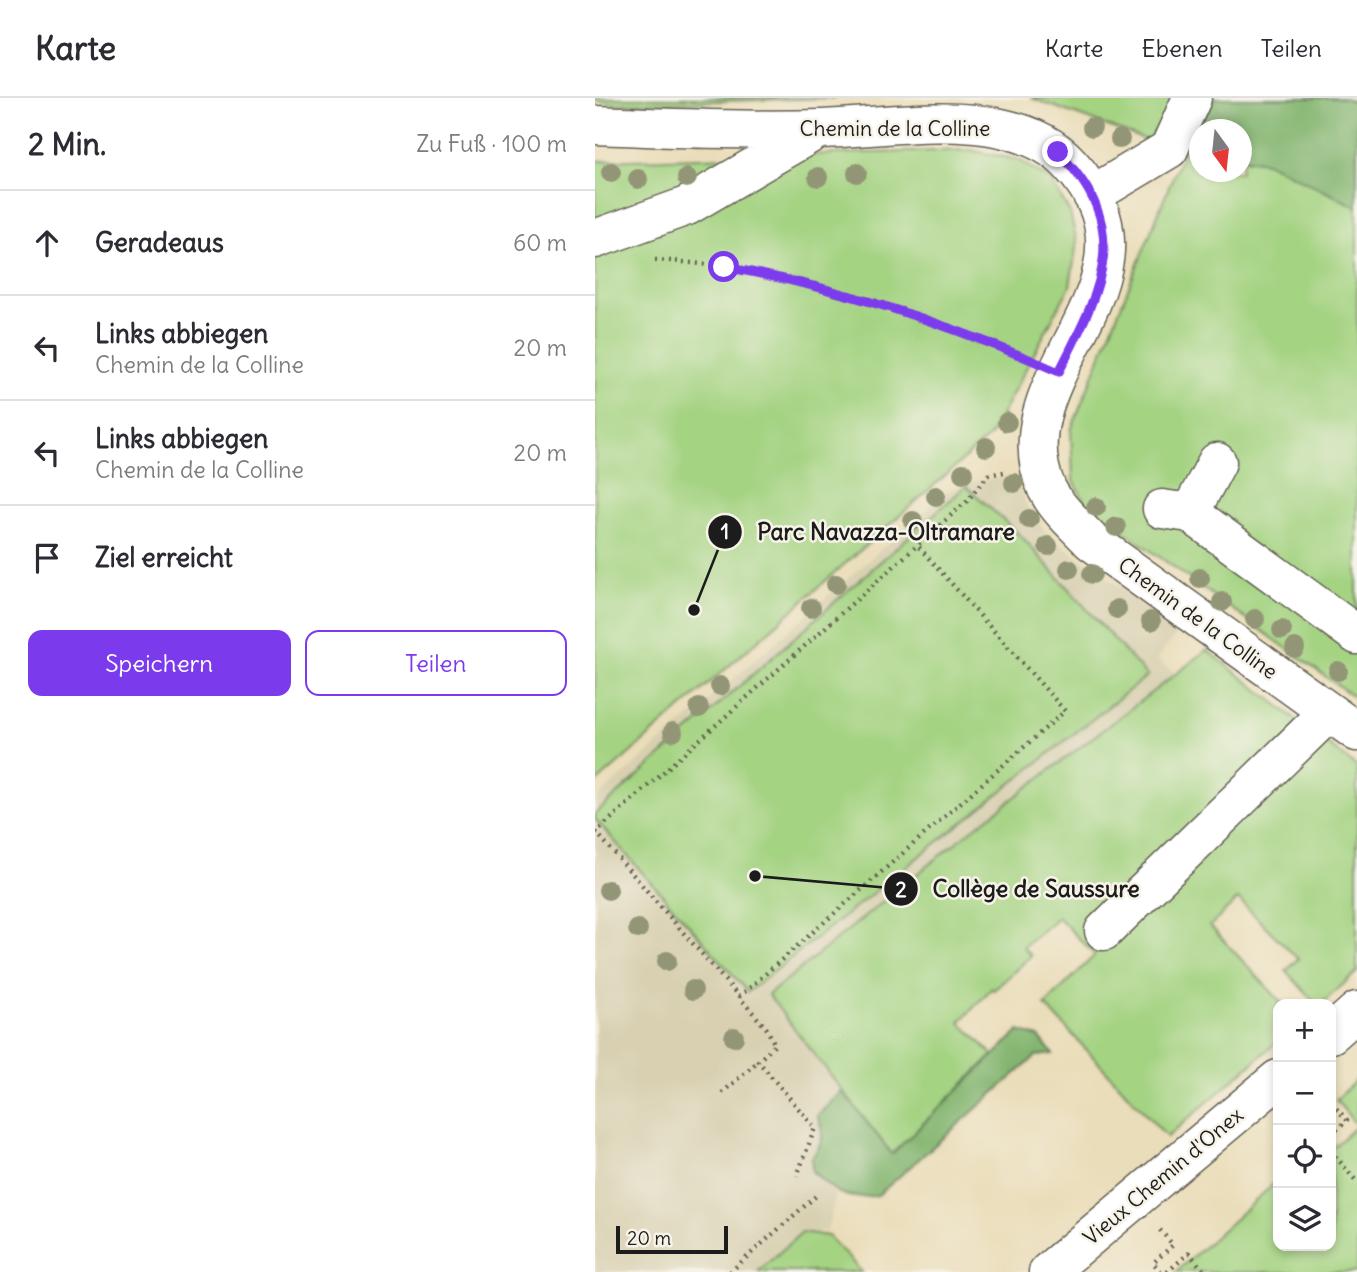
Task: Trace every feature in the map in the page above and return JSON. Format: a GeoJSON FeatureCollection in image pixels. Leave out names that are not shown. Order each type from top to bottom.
{"type":"FeatureCollection","features":[{"type":"Feature","properties":{"kind":"street"},"geometry":{"type":"LineString","coordinates":[[1092,195],[1169,149],[1192,98]]}},
{"type":"Feature","properties":{"kind":"street","name":"Chemin de la Colline"},"geometry":{"type":"LineString","coordinates":[[595,125],[819,129],[966,111],[999,128],[1044,142],[1071,164],[1092,195],[1103,234],[1105,255],[1100,283],[1047,395],[1041,417],[1036,444],[1047,489],[1058,506],[1091,541],[1343,722]]}},
{"type":"Feature","properties":{"kind":"street"},"geometry":{"type":"LineString","coordinates":[[595,239],[687,206],[819,129]]}},
{"type":"Feature","properties":{"kind":"street"},"geometry":{"type":"LineString","coordinates":[[1217,462],[1176,511],[1357,635]]}},
{"type":"Feature","properties":{"kind":"street"},"geometry":{"type":"LineString","coordinates":[[1104,931],[1343,722]]}},
{"type":"Feature","properties":{"kind":"street"},"geometry":{"type":"LineString","coordinates":[[1336,1030],[1357,1011]]}},
{"type":"Feature","properties":{"kind":"street","name":"Vieux Chemin d'Onex"},"geometry":{"type":"LineString","coordinates":[[1048,1272],[1273,1083]]}},
{"type":"Feature","properties":{"kind":"path"},"geometry":{"type":"LineString","coordinates":[[651,259],[724,267],[829,288],[971,334],[1059,372]]}},
{"type":"Feature","properties":{"kind":"path"},"geometry":{"type":"LineString","coordinates":[[722,1093],[775,1045],[767,1029],[595,832],[967,502],[988,475],[1039,465]]}},
{"type":"Feature","properties":{"kind":"path"},"geometry":{"type":"LineString","coordinates":[[739,997],[1065,711],[918,546]]}},
{"type":"Feature","properties":{"kind":"path"},"geometry":{"type":"LineString","coordinates":[[758,1061],[815,1128],[797,1176]]}},
{"type":"Feature","properties":{"kind":"path"},"geometry":{"type":"LineString","coordinates":[[1336,1108],[1347,1120],[1336,1130]]}},
{"type":"Feature","properties":{"kind":"path"},"geometry":{"type":"LineString","coordinates":[[1336,1157],[1357,1182]]}},
{"type":"Feature","properties":{"kind":"path"},"geometry":{"type":"LineString","coordinates":[[730,1272],[817,1195]]}},
{"type":"Feature","properties":{"kind":"path"},"geometry":{"type":"LineString","coordinates":[[1160,1230],[1173,1245],[1153,1263],[1164,1272],[1189,1253],[1205,1272]]}},
{"type":"Feature","properties":{"kind":"shaded area"},"geometry":{"type":"Polygon","coordinates":[[[1015,476],[1028,509],[1049,536],[1174,626],[1177,634],[1157,659],[1176,674],[968,833],[768,995],[842,1091],[817,1116],[824,1132],[812,1171],[836,1194],[827,1231],[802,1232],[758,1272],[595,1272],[595,800],[948,491],[971,482],[1015,476]]]}},
{"type":"Feature","properties":{"kind":"green space"},"geometry":{"type":"Polygon","coordinates":[[[595,98],[835,98],[622,104],[595,101],[595,98]]]}},
{"type":"Feature","properties":{"kind":"green space"},"geometry":{"type":"Polygon","coordinates":[[[1031,98],[1176,98],[1154,143],[1031,98]]]}},
{"type":"Feature","properties":{"kind":"green space"},"geometry":{"type":"Polygon","coordinates":[[[1211,98],[1345,98],[1357,103],[1357,207],[1266,162],[1252,160],[1252,119],[1197,119],[1211,98]]]}},
{"type":"Feature","properties":{"kind":"green space"},"geometry":{"type":"Polygon","coordinates":[[[1189,137],[1189,152],[1183,152],[1189,137]]]}},
{"type":"Feature","properties":{"kind":"green space"},"geometry":{"type":"Polygon","coordinates":[[[970,150],[1019,160],[1051,181],[1070,213],[1077,242],[1070,286],[990,436],[595,784],[595,161],[970,150]]]}},
{"type":"Feature","properties":{"kind":"green space"},"geometry":{"type":"Polygon","coordinates":[[[1183,152],[1189,153],[1189,182],[1252,182],[1252,160],[1266,162],[1357,207],[1357,699],[1086,504],[1073,479],[1071,430],[1183,152]]]}},
{"type":"Feature","properties":{"kind":"green space"},"geometry":{"type":"Polygon","coordinates":[[[966,486],[1022,537],[1147,676],[748,992],[595,819],[595,814],[966,486]]]}},
{"type":"Feature","properties":{"kind":"green space"},"geometry":{"type":"Polygon","coordinates":[[[1207,650],[1357,767],[1357,972],[1327,999],[1311,999],[1286,971],[1298,959],[1238,899],[1210,926],[1278,999],[1273,999],[1273,1045],[1167,1137],[1045,1005],[1095,955],[1058,917],[1023,947],[1031,956],[994,990],[992,988],[960,1022],[993,1055],[892,1154],[768,995],[968,833],[1207,650]]]}},
{"type":"Feature","properties":{"kind":"green space"},"geometry":{"type":"Polygon","coordinates":[[[1019,1031],[1039,1037],[1053,1054],[1036,1056],[878,1195],[857,1197],[842,1194],[812,1171],[812,1157],[822,1138],[817,1116],[842,1091],[892,1154],[1019,1031]]]}},
{"type":"Feature","properties":{"kind":"green space"},"geometry":{"type":"Polygon","coordinates":[[[1357,1079],[1357,1126],[1336,1100],[1357,1079]]]}},
{"type":"Feature","properties":{"kind":"green space"},"geometry":{"type":"Polygon","coordinates":[[[1357,1126],[1357,1272],[1176,1272],[1273,1185],[1273,1251],[1336,1251],[1336,1145],[1357,1126]]]}},
{"type":"Feature","properties":{"kind":"green space"},"geometry":{"type":"Polygon","coordinates":[[[802,1232],[828,1236],[862,1272],[758,1272],[802,1232]]]}},
{"type":"Feature","properties":{"kind":"place","name":"Parc Navazza-Oltramare"},"geometry":{"type":"Point","coordinates":[694,610]}},
{"type":"Feature","properties":{"kind":"place","name":"Collège de Saussure"},"geometry":{"type":"Point","coordinates":[755,876]}},
{"type":"Feature","properties":{"kind":"route"},"geometry":{"type":"LineString","coordinates":[[724,267],[829,288],[888,306],[971,334],[1059,372],[1089,312],[1100,283],[1105,255],[1099,213],[1092,195],[1071,164],[1058,152]]}}]}
